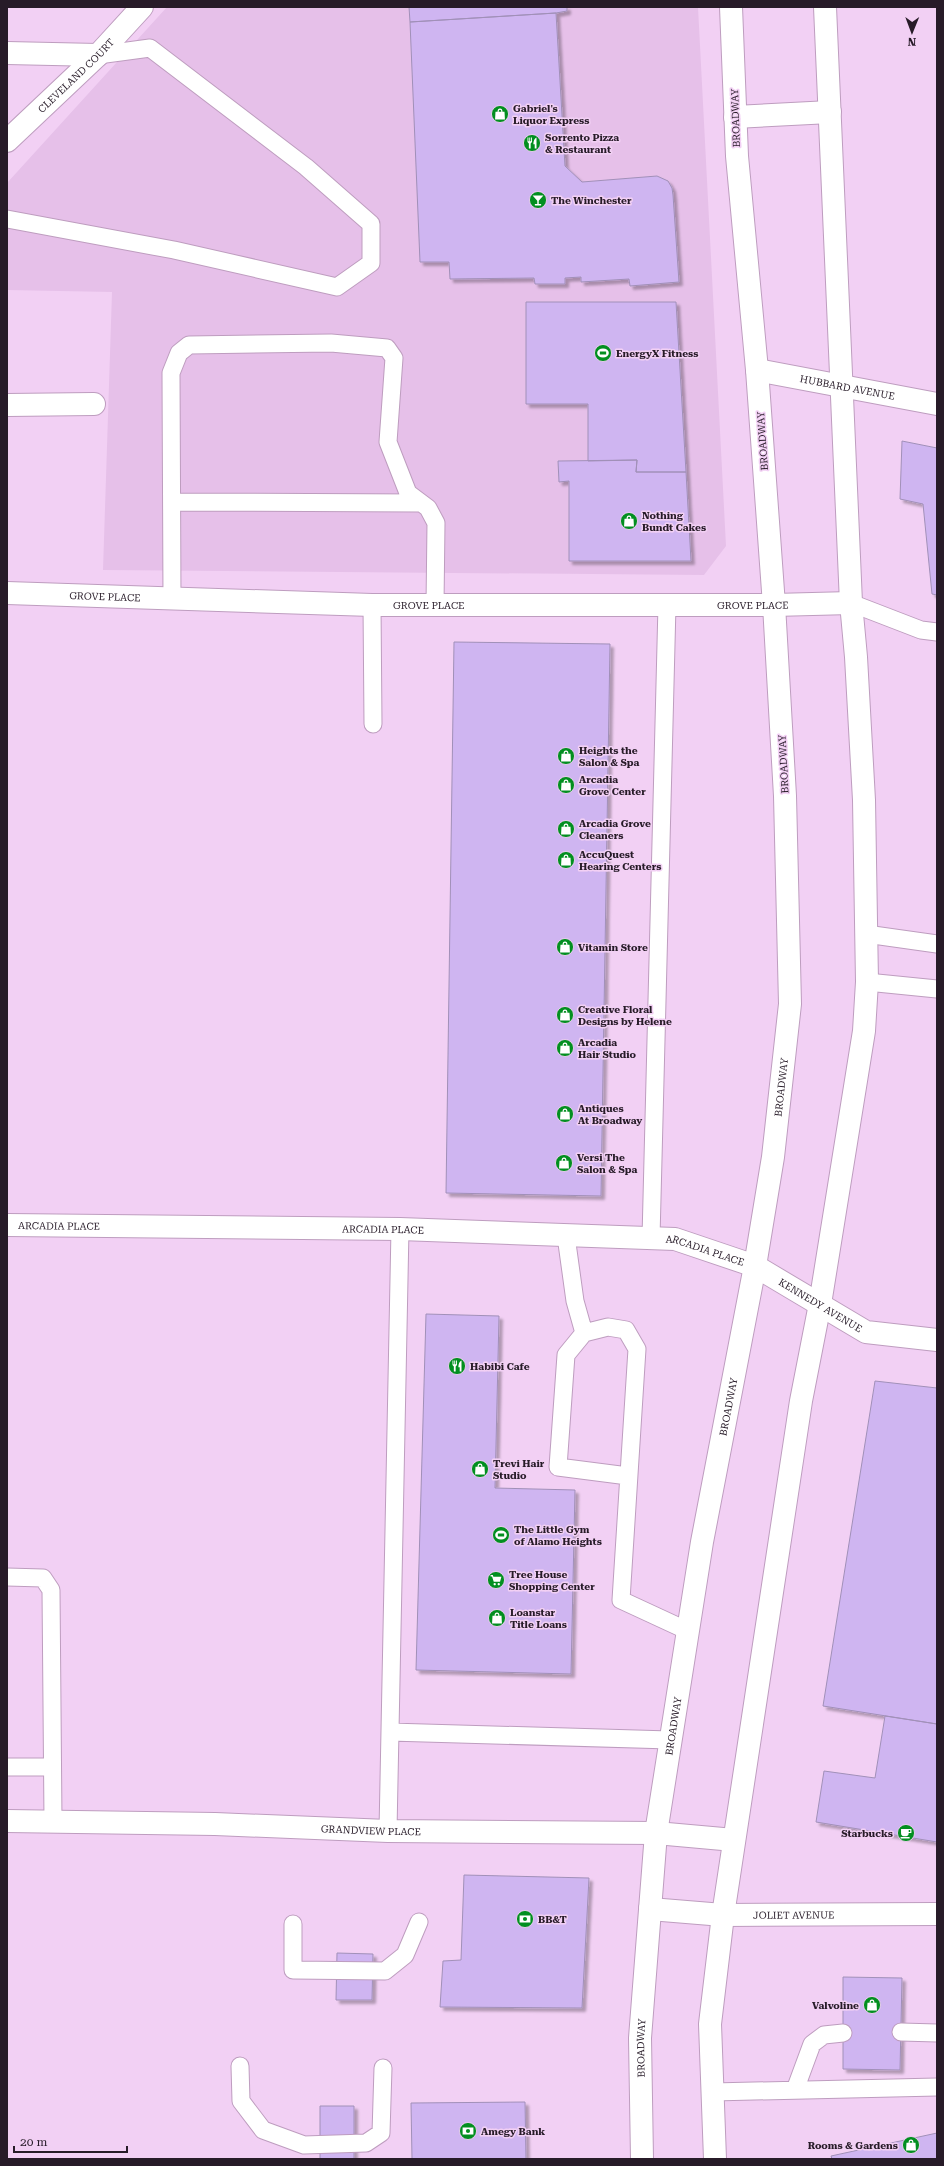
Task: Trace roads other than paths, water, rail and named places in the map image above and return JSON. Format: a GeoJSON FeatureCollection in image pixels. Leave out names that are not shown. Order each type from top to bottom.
{"type":"FeatureCollection","features":[{"type":"Feature","properties":{"kind":"main road","name":"CLEVELAND COURT"},"geometry":{"type":"LineString","coordinates":[[7,141],[98,55],[142,7]]}},
{"type":"Feature","properties":{"kind":"main road","name":"BROADWAY"},"geometry":{"type":"LineString","coordinates":[[642,2159],[640,2038],[656,1833],[702,1542],[755,1266],[773,1157],[790,1004],[785,796],[774,605],[757,370],[737,156],[731,7]]}},
{"type":"Feature","properties":{"kind":"main road"},"geometry":{"type":"LineString","coordinates":[[715,2159],[710,2024],[723,1915],[801,1401],[820,1304],[864,1031],[867,982],[864,800],[856,657],[851,603],[825,7]]}},
{"type":"Feature","properties":{"kind":"main road"},"geometry":{"type":"LineString","coordinates":[[7,53],[98,55]]}},
{"type":"Feature","properties":{"kind":"main road"},"geometry":{"type":"LineString","coordinates":[[735,117],[830,112]]}},
{"type":"Feature","properties":{"kind":"main road","name":"HUBBARD AVENUE"},"geometry":{"type":"LineString","coordinates":[[757,370],[937,404]]}},
{"type":"Feature","properties":{"kind":"main road"},"geometry":{"type":"LineString","coordinates":[[7,404],[94,404]]}},
{"type":"Feature","properties":{"kind":"main road","name":"GROVE PLACE"},"geometry":{"type":"LineString","coordinates":[[7,593],[372,605],[774,605],[851,603]]}},
{"type":"Feature","properties":{"kind":"main road","name":"ARCADIA PLACE"},"geometry":{"type":"LineString","coordinates":[[7,1225],[400,1229],[675,1239],[755,1266]]}},
{"type":"Feature","properties":{"kind":"main road","name":"KENNEDY AVENUE"},"geometry":{"type":"LineString","coordinates":[[755,1266],[866,1332],[937,1340]]}},
{"type":"Feature","properties":{"kind":"main road","name":"GRANDVIEW PLACE"},"geometry":{"type":"LineString","coordinates":[[7,1820],[215,1824],[388,1831],[656,1833],[734,1840]]}},
{"type":"Feature","properties":{"kind":"main road","name":"JOLIET AVENUE"},"geometry":{"type":"LineString","coordinates":[[650,1908],[723,1915],[937,1914]]}},
{"type":"Feature","properties":{"kind":"lane"},"geometry":{"type":"LineString","coordinates":[[7,219],[174,250],[336,287],[371,263],[371,224],[306,167],[150,48],[98,55]]}},
{"type":"Feature","properties":{"kind":"lane"},"geometry":{"type":"LineString","coordinates":[[172,598],[171,373],[179,353],[189,345],[331,343],[387,348],[394,358],[388,442],[408,493],[420,504],[428,508],[436,523],[435,605]]}},
{"type":"Feature","properties":{"kind":"lane"},"geometry":{"type":"LineString","coordinates":[[172,502],[420,504]]}},
{"type":"Feature","properties":{"kind":"lane"},"geometry":{"type":"LineString","coordinates":[[851,603],[921,630],[937,632]]}},
{"type":"Feature","properties":{"kind":"lane"},"geometry":{"type":"LineString","coordinates":[[372,605],[373,724]]}},
{"type":"Feature","properties":{"kind":"lane"},"geometry":{"type":"LineString","coordinates":[[651,1238],[667,605]]}},
{"type":"Feature","properties":{"kind":"lane"},"geometry":{"type":"LineString","coordinates":[[866,934],[937,944]]}},
{"type":"Feature","properties":{"kind":"lane"},"geometry":{"type":"LineString","coordinates":[[867,982],[937,989]]}},
{"type":"Feature","properties":{"kind":"lane"},"geometry":{"type":"LineString","coordinates":[[388,1831],[400,1229]]}},
{"type":"Feature","properties":{"kind":"lane"},"geometry":{"type":"LineString","coordinates":[[566,1236],[576,1301],[584,1333]]}},
{"type":"Feature","properties":{"kind":"lane"},"geometry":{"type":"LineString","coordinates":[[628,1476],[558,1467],[566,1355],[584,1333],[608,1327],[626,1330],[637,1349],[621,1600],[688,1631]]}},
{"type":"Feature","properties":{"kind":"lane"},"geometry":{"type":"LineString","coordinates":[[7,1577],[43,1578],[51,1590],[53,1821]]}},
{"type":"Feature","properties":{"kind":"lane"},"geometry":{"type":"LineString","coordinates":[[390,1732],[670,1740]]}},
{"type":"Feature","properties":{"kind":"lane"},"geometry":{"type":"LineString","coordinates":[[7,1766],[52,1767]]}},
{"type":"Feature","properties":{"kind":"lane"},"geometry":{"type":"LineString","coordinates":[[293,1924],[294,1970],[385,1971],[405,1955],[419,1922]]}},
{"type":"Feature","properties":{"kind":"lane"},"geometry":{"type":"LineString","coordinates":[[901,2032],[937,2033]]}},
{"type":"Feature","properties":{"kind":"lane"},"geometry":{"type":"LineString","coordinates":[[795,2090],[812,2044],[824,2035],[843,2033]]}},
{"type":"Feature","properties":{"kind":"lane"},"geometry":{"type":"LineString","coordinates":[[240,2066],[241,2101],[263,2130],[304,2145],[366,2143],[381,2133],[383,2068]]}},
{"type":"Feature","properties":{"kind":"lane"},"geometry":{"type":"LineString","coordinates":[[713,2092],[937,2087]]}},
{"type":"Feature","properties":{"kind":"place","name":"Gabriel's Liquor Express"},"geometry":{"type":"Point","coordinates":[500,114]}},
{"type":"Feature","properties":{"kind":"place","name":"Sorrento Pizza & Restaurant"},"geometry":{"type":"Point","coordinates":[532,143]}},
{"type":"Feature","properties":{"kind":"place","name":"The Winchester"},"geometry":{"type":"Point","coordinates":[538,200]}},
{"type":"Feature","properties":{"kind":"place","name":"EnergyX Fitness"},"geometry":{"type":"Point","coordinates":[603,353]}},
{"type":"Feature","properties":{"kind":"place","name":"Nothing Bundt Cakes"},"geometry":{"type":"Point","coordinates":[629,521]}},
{"type":"Feature","properties":{"kind":"place","name":"Heights the Salon & Spa"},"geometry":{"type":"Point","coordinates":[566,756]}},
{"type":"Feature","properties":{"kind":"place","name":"Arcadia Grove Center"},"geometry":{"type":"Point","coordinates":[566,785]}},
{"type":"Feature","properties":{"kind":"place","name":"Arcadia Grove Cleaners"},"geometry":{"type":"Point","coordinates":[566,829]}},
{"type":"Feature","properties":{"kind":"place","name":"AccuQuest Hearing Centers"},"geometry":{"type":"Point","coordinates":[566,860]}},
{"type":"Feature","properties":{"kind":"place","name":"Vitamin Store"},"geometry":{"type":"Point","coordinates":[565,947]}},
{"type":"Feature","properties":{"kind":"place","name":"Creative Floral Designs by Helene"},"geometry":{"type":"Point","coordinates":[565,1015]}},
{"type":"Feature","properties":{"kind":"place","name":"Arcadia Hair Studio"},"geometry":{"type":"Point","coordinates":[565,1048]}},
{"type":"Feature","properties":{"kind":"place","name":"Antiques At Broadway"},"geometry":{"type":"Point","coordinates":[565,1114]}},
{"type":"Feature","properties":{"kind":"place","name":"Versi The Salon & Spa"},"geometry":{"type":"Point","coordinates":[564,1163]}},
{"type":"Feature","properties":{"kind":"place","name":"Habibi Cafe"},"geometry":{"type":"Point","coordinates":[457,1366]}},
{"type":"Feature","properties":{"kind":"place","name":"Trevi Hair Studio"},"geometry":{"type":"Point","coordinates":[480,1469]}},
{"type":"Feature","properties":{"kind":"place","name":"The Little Gym of Alamo Heights"},"geometry":{"type":"Point","coordinates":[501,1535]}},
{"type":"Feature","properties":{"kind":"place","name":"Tree House Shopping Center"},"geometry":{"type":"Point","coordinates":[496,1580]}},
{"type":"Feature","properties":{"kind":"place","name":"Loanstar Title Loans"},"geometry":{"type":"Point","coordinates":[497,1618]}},
{"type":"Feature","properties":{"kind":"place","name":"Starbucks"},"geometry":{"type":"Point","coordinates":[906,1833]}},
{"type":"Feature","properties":{"kind":"place","name":"BB&T"},"geometry":{"type":"Point","coordinates":[525,1919]}},
{"type":"Feature","properties":{"kind":"place","name":"Valvoline"},"geometry":{"type":"Point","coordinates":[872,2005]}},
{"type":"Feature","properties":{"kind":"place","name":"Amegy Bank"},"geometry":{"type":"Point","coordinates":[468,2131]}},
{"type":"Feature","properties":{"kind":"place","name":"Rooms & Gardens"},"geometry":{"type":"Point","coordinates":[911,2145]}}]}
